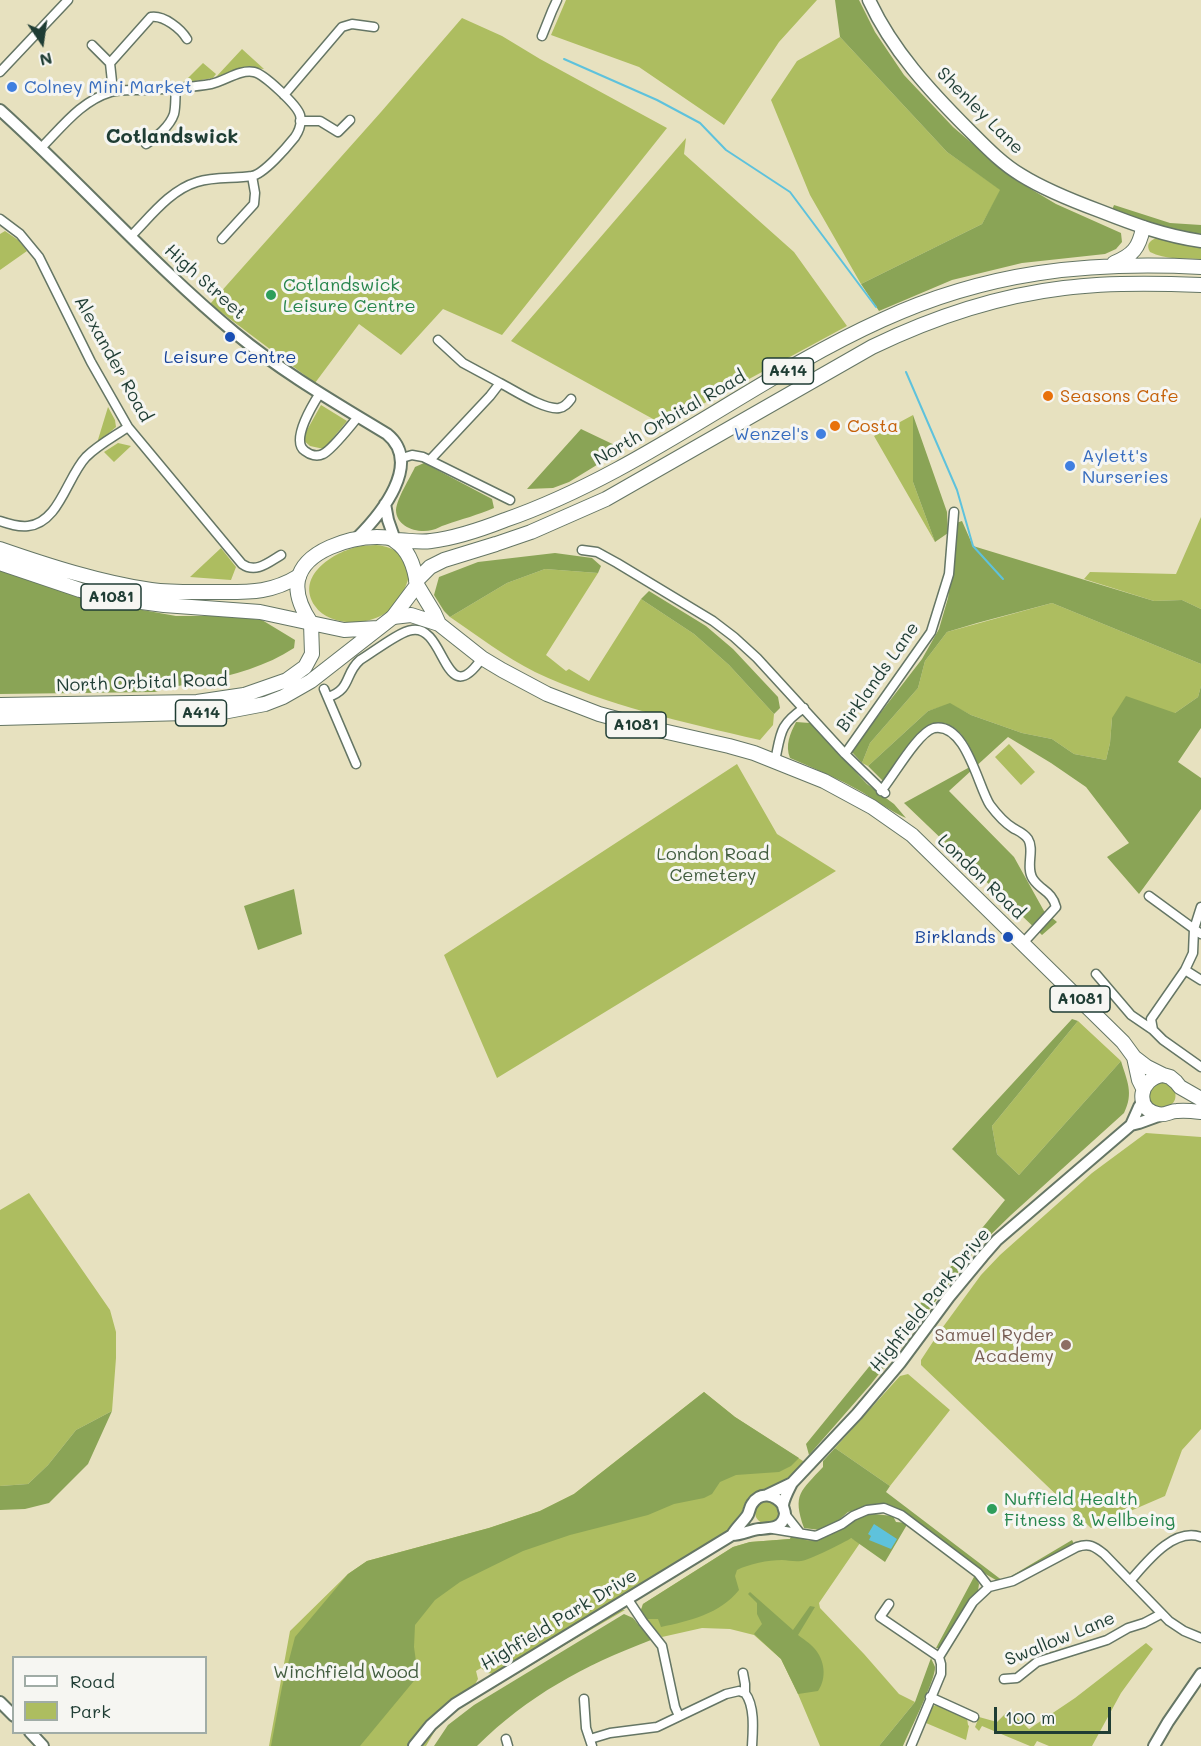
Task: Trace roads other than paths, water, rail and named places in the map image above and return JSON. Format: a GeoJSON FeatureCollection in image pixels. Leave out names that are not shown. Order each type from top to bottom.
{"type":"FeatureCollection","features":[{"type":"Feature","properties":{"kind":"main road","name":"Shenley Lane"},"geometry":{"type":"LineString","coordinates":[[869,0],[880,23],[904,59],[939,100],[991,151],[1021,175],[1070,200],[1143,228],[1201,241]]}},
{"type":"Feature","properties":{"kind":"main road"},"geometry":{"type":"LineString","coordinates":[[1110,266],[1126,258],[1140,243],[1143,228]]}},
{"type":"Feature","properties":{"kind":"main road"},"geometry":{"type":"LineString","coordinates":[[1140,243],[1147,256],[1171,266]]}},
{"type":"Feature","properties":{"kind":"main road","name":"North Orbital Road"},"geometry":{"type":"LineString","coordinates":[[395,540],[429,542],[449,538],[509,519],[557,500],[619,469],[830,347],[920,304],[1025,274],[1110,266],[1201,267]]}},
{"type":"Feature","properties":{"kind":"main road","name":"A414"},"geometry":{"type":"LineString","coordinates":[[416,583],[430,567],[444,560],[531,532],[577,513],[872,347],[913,328],[983,304],[1064,288],[1122,284],[1200,286]]}},
{"type":"Feature","properties":{"kind":"main road"},"geometry":{"type":"LineString","coordinates":[[380,537],[395,540],[408,556],[416,583],[393,617],[378,628],[344,630],[311,623],[300,603],[299,576],[307,563],[316,555],[334,545],[357,538],[380,537]]}},
{"type":"Feature","properties":{"kind":"main road","name":"A1081"},"geometry":{"type":"LineString","coordinates":[[0,549],[101,580],[152,590],[257,592],[278,588],[299,576]]}},
{"type":"Feature","properties":{"kind":"main road","name":"A1081"},"geometry":{"type":"LineString","coordinates":[[0,563],[80,590],[119,599],[164,605],[260,612],[311,623]]}},
{"type":"Feature","properties":{"kind":"main road","name":"London Road"},"geometry":{"type":"LineString","coordinates":[[416,583],[439,624]]}},
{"type":"Feature","properties":{"kind":"main road","name":"London Road"},"geometry":{"type":"LineString","coordinates":[[393,617],[411,615],[439,624],[482,658],[547,694],[599,714],[729,746],[775,761],[824,781],[872,807],[912,835],[1123,1042],[1134,1057],[1152,1071],[1170,1077],[1180,1087],[1201,1099]]}},
{"type":"Feature","properties":{"kind":"main road","name":"North Orbital Road"},"geometry":{"type":"LineString","coordinates":[[0,705],[197,702],[244,696],[286,680],[305,667],[312,654],[311,623]]}},
{"type":"Feature","properties":{"kind":"main road","name":"North Orbital Road"},"geometry":{"type":"LineString","coordinates":[[0,718],[212,713],[245,709],[265,704],[297,690],[378,628]]}},
{"type":"Feature","properties":{"kind":"main road","name":"London Road"},"geometry":{"type":"LineString","coordinates":[[1134,1057],[1143,1095]]}},
{"type":"Feature","properties":{"kind":"main road"},"geometry":{"type":"LineString","coordinates":[[1163,1076],[1151,1078],[1143,1095],[1151,1112],[1201,1112]]}},
{"type":"Feature","properties":{"kind":"main road"},"geometry":{"type":"LineString","coordinates":[[1167,1113],[1180,1103],[1180,1087]]}},
{"type":"Feature","properties":{"kind":"street"},"geometry":{"type":"LineString","coordinates":[[0,72],[68,0]]}},
{"type":"Feature","properties":{"kind":"street"},"geometry":{"type":"LineString","coordinates":[[542,36],[557,0]]}},
{"type":"Feature","properties":{"kind":"street"},"geometry":{"type":"LineString","coordinates":[[110,63],[151,17],[159,16],[181,31],[187,39]]}},
{"type":"Feature","properties":{"kind":"street"},"geometry":{"type":"LineString","coordinates":[[284,95],[342,27],[352,24],[374,27]]}},
{"type":"Feature","properties":{"kind":"street"},"geometry":{"type":"LineString","coordinates":[[92,45],[110,63],[113,91]]}},
{"type":"Feature","properties":{"kind":"street"},"geometry":{"type":"LineString","coordinates":[[41,148],[81,107],[113,91],[210,84],[250,72],[258,73],[284,95],[299,112],[298,132],[294,139],[262,171],[252,176],[207,179],[187,186],[157,209],[131,236]]}},
{"type":"Feature","properties":{"kind":"street"},"geometry":{"type":"LineString","coordinates":[[146,144],[172,117],[175,111],[176,88]]}},
{"type":"Feature","properties":{"kind":"street","name":"High Street"},"geometry":{"type":"LineString","coordinates":[[0,110],[237,334],[320,393],[395,441],[402,458]]}},
{"type":"Feature","properties":{"kind":"street"},"geometry":{"type":"LineString","coordinates":[[300,121],[320,121],[338,132],[350,120]]}},
{"type":"Feature","properties":{"kind":"street"},"geometry":{"type":"LineString","coordinates":[[222,239],[254,204],[252,176]]}},
{"type":"Feature","properties":{"kind":"street","name":"Alexander Road"},"geometry":{"type":"LineString","coordinates":[[0,220],[21,234],[39,257],[91,362],[128,427],[242,564],[255,568],[281,555]]}},
{"type":"Feature","properties":{"kind":"street"},"geometry":{"type":"LineString","coordinates":[[438,340],[463,363],[541,404],[556,408],[563,407],[571,399]]}},
{"type":"Feature","properties":{"kind":"street"},"geometry":{"type":"LineString","coordinates":[[430,460],[500,383]]}},
{"type":"Feature","properties":{"kind":"street"},"geometry":{"type":"LineString","coordinates":[[320,393],[300,433],[300,444],[306,452],[315,455],[326,453],[358,417]]}},
{"type":"Feature","properties":{"kind":"street"},"geometry":{"type":"LineString","coordinates":[[0,521],[18,526],[29,526],[42,522],[52,513],[87,457],[128,427]]}},
{"type":"Feature","properties":{"kind":"street"},"geometry":{"type":"LineString","coordinates":[[357,538],[385,504],[400,474],[402,458],[417,455],[430,460],[510,500]]}},
{"type":"Feature","properties":{"kind":"street"},"geometry":{"type":"LineString","coordinates":[[385,504],[387,520],[395,540]]}},
{"type":"Feature","properties":{"kind":"street","name":"Birklands Lane"},"geometry":{"type":"LineString","coordinates":[[845,754],[931,632],[949,574],[954,512]]}},
{"type":"Feature","properties":{"kind":"street"},"geometry":{"type":"LineString","coordinates":[[582,550],[597,552],[618,563],[713,621],[734,637],[757,658],[883,792],[920,738],[932,729],[943,729],[962,742],[990,805],[1011,827],[1027,838],[1030,845],[1029,863],[1034,879],[1054,899],[1056,907],[1023,943]]}},
{"type":"Feature","properties":{"kind":"street"},"geometry":{"type":"LineString","coordinates":[[356,764],[332,712],[326,693],[340,692],[355,664],[411,630],[423,630],[428,634],[448,669],[455,675],[460,676],[471,672],[482,658]]}},
{"type":"Feature","properties":{"kind":"street"},"geometry":{"type":"LineString","coordinates":[[775,761],[784,725],[804,708]]}},
{"type":"Feature","properties":{"kind":"street"},"geometry":{"type":"LineString","coordinates":[[1149,896],[1197,931]]}},
{"type":"Feature","properties":{"kind":"street"},"geometry":{"type":"LineString","coordinates":[[1154,1030],[1151,1019],[1185,970],[1193,953],[1201,907]]}},
{"type":"Feature","properties":{"kind":"street"},"geometry":{"type":"LineString","coordinates":[[1185,970],[1201,980]]}},
{"type":"Feature","properties":{"kind":"street"},"geometry":{"type":"LineString","coordinates":[[1096,974],[1131,1015],[1201,1067]]}},
{"type":"Feature","properties":{"kind":"street","name":"Highfield Park Drive"},"geometry":{"type":"LineString","coordinates":[[414,1746],[431,1725],[455,1704],[732,1535],[749,1514],[749,1508],[753,1502],[760,1496],[792,1483],[900,1363],[983,1256],[1011,1227],[1131,1125],[1143,1095]]}},
{"type":"Feature","properties":{"kind":"street","name":"Highfield Park Drive"},"geometry":{"type":"LineString","coordinates":[[1131,1125],[1167,1113]]}},
{"type":"Feature","properties":{"kind":"street","name":"Highfield Park Drive"},"geometry":{"type":"LineString","coordinates":[[732,1535],[758,1529],[773,1529],[778,1526],[792,1483]]}},
{"type":"Feature","properties":{"kind":"street"},"geometry":{"type":"LineString","coordinates":[[767,1495],[780,1500],[800,1533]]}},
{"type":"Feature","properties":{"kind":"street"},"geometry":{"type":"LineString","coordinates":[[773,1529],[810,1536],[822,1534],[867,1510],[884,1508],[901,1515],[961,1560],[978,1573],[989,1587]]}},
{"type":"Feature","properties":{"kind":"street"},"geometry":{"type":"LineString","coordinates":[[749,1514],[751,1522],[758,1529]]}},
{"type":"Feature","properties":{"kind":"street"},"geometry":{"type":"LineString","coordinates":[[1130,1581],[1161,1547],[1190,1534],[1201,1537]]}},
{"type":"Feature","properties":{"kind":"street"},"geometry":{"type":"LineString","coordinates":[[939,1657],[973,1602],[989,1587],[1013,1581],[1085,1544],[1094,1546],[1112,1562],[1161,1614],[1184,1631],[1201,1638]]}},
{"type":"Feature","properties":{"kind":"street"},"geometry":{"type":"LineString","coordinates":[[627,1598],[662,1646],[679,1716]]}},
{"type":"Feature","properties":{"kind":"street"},"geometry":{"type":"LineString","coordinates":[[889,1604],[880,1617],[939,1657],[941,1664],[940,1674],[911,1746]]}},
{"type":"Feature","properties":{"kind":"street","name":"Swallow Lane"},"geometry":{"type":"LineString","coordinates":[[1004,1679],[1017,1678],[1037,1662],[1107,1640],[1161,1614]]}},
{"type":"Feature","properties":{"kind":"street"},"geometry":{"type":"LineString","coordinates":[[743,1672],[745,1693],[748,1697],[754,1725],[752,1746]]}},
{"type":"Feature","properties":{"kind":"street"},"geometry":{"type":"LineString","coordinates":[[1154,1746],[1201,1674]]}},
{"type":"Feature","properties":{"kind":"street"},"geometry":{"type":"LineString","coordinates":[[584,1699],[584,1717],[591,1743],[610,1733],[657,1727],[726,1694],[739,1691],[745,1693]]}},
{"type":"Feature","properties":{"kind":"street"},"geometry":{"type":"LineString","coordinates":[[930,1697],[974,1717]]}},
{"type":"Feature","properties":{"kind":"street"},"geometry":{"type":"LineString","coordinates":[[0,1702],[12,1714]]}},
{"type":"Feature","properties":{"kind":"street"},"geometry":{"type":"LineString","coordinates":[[32,1734],[44,1746]]}},
{"type":"Feature","properties":{"kind":"water"},"geometry":{"type":"Polygon","coordinates":[[[874,1524],[897,1539],[891,1549],[869,1540],[871,1536],[868,1534],[874,1524]]]}},
{"type":"Feature","properties":{"kind":"waterway"},"geometry":{"type":"LineString","coordinates":[[564,59],[657,100],[700,123],[726,150],[790,192],[876,307]]}},
{"type":"Feature","properties":{"kind":"waterway"},"geometry":{"type":"LineString","coordinates":[[906,372],[957,490],[973,546],[1003,579]]}},
{"type":"Feature","properties":{"kind":"place","name":"Colney Mini Market"},"geometry":{"type":"Point","coordinates":[12,87]}},
{"type":"Feature","properties":{"kind":"place","name":"Cotlandswick Leisure Centre"},"geometry":{"type":"Point","coordinates":[271,295]}},
{"type":"Feature","properties":{"kind":"place","name":"Leisure Centre"},"geometry":{"type":"Point","coordinates":[230,337]}},
{"type":"Feature","properties":{"kind":"place","name":"Seasons Cafe"},"geometry":{"type":"Point","coordinates":[1048,396]}},
{"type":"Feature","properties":{"kind":"place","name":"Costa"},"geometry":{"type":"Point","coordinates":[835,426]}},
{"type":"Feature","properties":{"kind":"place","name":"Wenzel's"},"geometry":{"type":"Point","coordinates":[821,434]}},
{"type":"Feature","properties":{"kind":"place","name":"Aylett's Nurseries"},"geometry":{"type":"Point","coordinates":[1070,466]}},
{"type":"Feature","properties":{"kind":"place","name":"Birklands"},"geometry":{"type":"Point","coordinates":[1008,937]}},
{"type":"Feature","properties":{"kind":"place","name":"Samuel Ryder Academy"},"geometry":{"type":"Point","coordinates":[1066,1345]}},
{"type":"Feature","properties":{"kind":"place","name":"Nuffield Health Fitness & Wellbeing"},"geometry":{"type":"Point","coordinates":[992,1509]}},
{"type":"Feature","properties":{"kind":"district","name":"Cotlandswick"},"geometry":{"type":"Point","coordinates":[172,137]}},
{"type":"Feature","properties":{"kind":"park label","name":"London Road Cemetery"},"geometry":{"type":"Point","coordinates":[713,864]}},
{"type":"Feature","properties":{"kind":"park label","name":"Winchfield Wood"},"geometry":{"type":"Point","coordinates":[346,1672]}}]}
